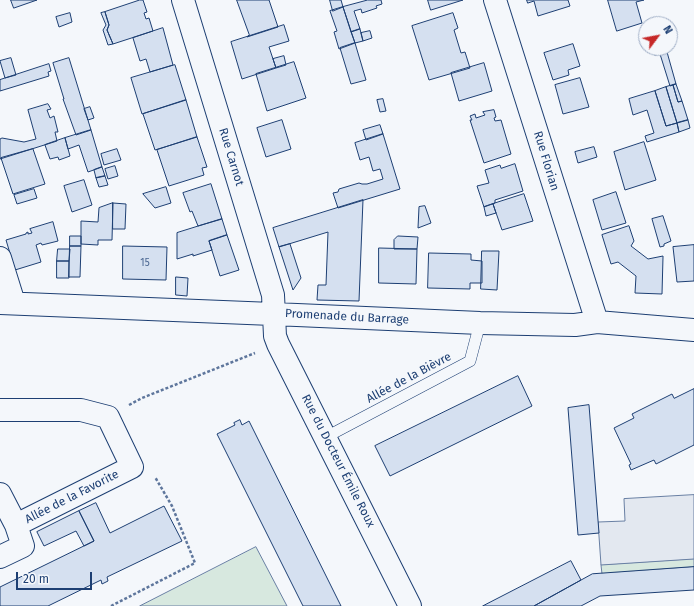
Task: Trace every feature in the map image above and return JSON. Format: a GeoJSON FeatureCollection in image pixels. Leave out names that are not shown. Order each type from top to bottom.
{"type":"FeatureCollection","features":[{"type":"Feature","properties":{"kind":"street","name":"Rue Carnot"},"geometry":{"type":"LineString","coordinates":[[183,0],[273,295],[273,314]]}},
{"type":"Feature","properties":{"kind":"street","name":"Rue Florian"},"geometry":{"type":"LineString","coordinates":[[496,0],[597,322]]}},
{"type":"Feature","properties":{"kind":"street"},"geometry":{"type":"LineString","coordinates":[[0,258],[7,303]]}},
{"type":"Feature","properties":{"kind":"street","name":"Promenade du Barrage"},"geometry":{"type":"LineString","coordinates":[[7,303],[480,323],[575,325],[597,322],[694,330]]}},
{"type":"Feature","properties":{"kind":"street","name":"Rue du Docteur Émile Roux"},"geometry":{"type":"LineString","coordinates":[[273,314],[275,336],[278,344],[410,606]]}},
{"type":"Feature","properties":{"kind":"street"},"geometry":{"type":"LineString","coordinates":[[0,410],[81,410],[108,417]]}},
{"type":"Feature","properties":{"kind":"street","name":"Allée de la Favorite"},"geometry":{"type":"LineString","coordinates":[[16,525],[132,467],[108,417]]}},
{"type":"Feature","properties":{"kind":"street","name":"Allée de la Favorite"},"geometry":{"type":"LineString","coordinates":[[0,494],[16,525],[23,546],[0,557]]}},
{"type":"Feature","properties":{"kind":"lane","name":"Allée de la Bièvre"},"geometry":{"type":"LineString","coordinates":[[326,437],[470,361],[480,323]]}},
{"type":"Feature","properties":{"kind":"path"},"geometry":{"type":"LineString","coordinates":[[108,417],[142,398],[278,344]]}},
{"type":"Feature","properties":{"kind":"path"},"geometry":{"type":"LineString","coordinates":[[110,606],[195,563],[172,506],[147,464],[132,467]]}},
{"type":"Feature","properties":{"kind":"shaded area"},"geometry":{"type":"Polygon","coordinates":[[[694,495],[694,559],[601,565],[598,522],[625,521],[624,499],[694,495]]]}},
{"type":"Feature","properties":{"kind":"shaded area"},"geometry":{"type":"Polygon","coordinates":[[[256,547],[287,606],[140,606],[256,547]]]}},
{"type":"Feature","properties":{"kind":"shaded area"},"geometry":{"type":"Polygon","coordinates":[[[694,559],[694,567],[602,574],[601,565],[694,559]]]}},
{"type":"Feature","properties":{"kind":"building"},"geometry":{"type":"Polygon","coordinates":[[[11,0],[37,0],[14,8],[11,0]]]}},
{"type":"Feature","properties":{"kind":"building"},"geometry":{"type":"Polygon","coordinates":[[[143,0],[147,12],[144,13],[146,19],[149,18],[153,31],[113,44],[107,30],[109,25],[105,12],[143,0]]]}},
{"type":"Feature","properties":{"kind":"building"},"geometry":{"type":"Polygon","coordinates":[[[237,0],[269,0],[278,27],[247,37],[249,35],[237,0]]]}},
{"type":"Feature","properties":{"kind":"building"},"geometry":{"type":"Polygon","coordinates":[[[330,0],[341,0],[343,7],[333,11],[330,0]]]}},
{"type":"Feature","properties":{"kind":"building"},"geometry":{"type":"Polygon","coordinates":[[[368,0],[381,0],[382,4],[376,6],[377,8],[362,13],[361,9],[354,11],[360,29],[351,32],[343,7],[368,0]]]}},
{"type":"Feature","properties":{"kind":"building"},"geometry":{"type":"Polygon","coordinates":[[[428,0],[463,0],[431,10],[428,0]]]}},
{"type":"Feature","properties":{"kind":"building"},"geometry":{"type":"Polygon","coordinates":[[[527,0],[568,0],[570,6],[538,16],[534,1],[528,3],[527,0]]]}},
{"type":"Feature","properties":{"kind":"building"},"geometry":{"type":"Polygon","coordinates":[[[608,0],[644,0],[636,2],[640,16],[638,16],[638,24],[617,31],[608,0]]]}},
{"type":"Feature","properties":{"kind":"building"},"geometry":{"type":"Polygon","coordinates":[[[343,7],[355,43],[339,49],[334,32],[337,31],[330,11],[343,7]]]}},
{"type":"Feature","properties":{"kind":"building"},"geometry":{"type":"Polygon","coordinates":[[[105,12],[109,25],[107,30],[113,44],[108,45],[103,30],[106,25],[101,13],[105,12]]]}},
{"type":"Feature","properties":{"kind":"building"},"geometry":{"type":"Polygon","coordinates":[[[70,13],[72,22],[59,27],[56,17],[70,13]]]}},
{"type":"Feature","properties":{"kind":"building"},"geometry":{"type":"Polygon","coordinates":[[[453,13],[458,28],[454,30],[461,53],[465,52],[470,68],[429,80],[412,26],[453,13]]]}},
{"type":"Feature","properties":{"kind":"building"},"geometry":{"type":"Polygon","coordinates":[[[284,25],[289,41],[269,47],[276,68],[242,79],[231,42],[284,25]]]}},
{"type":"Feature","properties":{"kind":"building"},"geometry":{"type":"Polygon","coordinates":[[[163,28],[173,65],[150,72],[146,59],[140,61],[133,38],[163,28]]]}},
{"type":"Feature","properties":{"kind":"building"},"geometry":{"type":"Polygon","coordinates":[[[360,29],[363,41],[355,43],[351,32],[360,29]]]}},
{"type":"Feature","properties":{"kind":"building"},"geometry":{"type":"Polygon","coordinates":[[[370,31],[372,38],[363,41],[361,33],[370,31]]]}},
{"type":"Feature","properties":{"kind":"building"},"geometry":{"type":"Polygon","coordinates":[[[355,43],[366,80],[351,84],[340,48],[355,43]]]}},
{"type":"Feature","properties":{"kind":"building"},"geometry":{"type":"Polygon","coordinates":[[[573,44],[580,66],[568,70],[569,75],[553,80],[544,53],[573,44]]]}},
{"type":"Feature","properties":{"kind":"building"},"geometry":{"type":"Polygon","coordinates":[[[284,56],[286,65],[276,68],[273,59],[284,56]]]}},
{"type":"Feature","properties":{"kind":"building"},"geometry":{"type":"Polygon","coordinates":[[[661,56],[668,56],[676,84],[670,86],[661,56]]]}},
{"type":"Feature","properties":{"kind":"building"},"geometry":{"type":"Polygon","coordinates":[[[11,58],[16,75],[5,78],[0,61],[11,58]]]}},
{"type":"Feature","properties":{"kind":"building"},"geometry":{"type":"Polygon","coordinates":[[[69,58],[91,130],[76,135],[63,99],[53,63],[69,58]]]}},
{"type":"Feature","properties":{"kind":"building"},"geometry":{"type":"Polygon","coordinates":[[[294,62],[306,98],[267,111],[256,74],[294,62]]]}},
{"type":"Feature","properties":{"kind":"building"},"geometry":{"type":"Polygon","coordinates":[[[484,63],[492,91],[459,101],[451,73],[484,63]]]}},
{"type":"Feature","properties":{"kind":"building"},"geometry":{"type":"Polygon","coordinates":[[[49,64],[51,71],[48,72],[49,76],[0,91],[0,80],[49,64]]]}},
{"type":"Feature","properties":{"kind":"building"},"geometry":{"type":"Polygon","coordinates":[[[175,65],[186,100],[142,114],[131,78],[175,65]]]}},
{"type":"Feature","properties":{"kind":"building"},"geometry":{"type":"Polygon","coordinates":[[[580,78],[589,107],[563,114],[555,85],[580,78]]]}},
{"type":"Feature","properties":{"kind":"building"},"geometry":{"type":"Polygon","coordinates":[[[676,84],[682,101],[678,102],[673,85],[676,84]]]}},
{"type":"Feature","properties":{"kind":"building"},"geometry":{"type":"Polygon","coordinates":[[[673,85],[678,102],[682,101],[688,120],[677,123],[666,87],[673,85]]]}},
{"type":"Feature","properties":{"kind":"building"},"geometry":{"type":"Polygon","coordinates":[[[666,87],[677,123],[666,126],[655,91],[666,87]]]}},
{"type":"Feature","properties":{"kind":"building"},"geometry":{"type":"Polygon","coordinates":[[[655,91],[666,126],[677,123],[679,132],[647,142],[645,136],[654,133],[647,110],[633,115],[629,99],[655,91]]]}},
{"type":"Feature","properties":{"kind":"building"},"geometry":{"type":"Polygon","coordinates":[[[383,99],[386,111],[380,112],[377,100],[383,99]]]}},
{"type":"Feature","properties":{"kind":"building"},"geometry":{"type":"Polygon","coordinates":[[[186,100],[197,137],[155,150],[143,114],[186,100]]]}},
{"type":"Feature","properties":{"kind":"building"},"geometry":{"type":"Polygon","coordinates":[[[48,104],[51,109],[47,110],[50,118],[54,116],[58,132],[55,132],[57,141],[0,159],[0,139],[2,138],[24,142],[36,139],[28,110],[48,104]]]}},
{"type":"Feature","properties":{"kind":"building"},"geometry":{"type":"Polygon","coordinates":[[[90,107],[94,118],[88,120],[84,109],[90,107]]]}},
{"type":"Feature","properties":{"kind":"building"},"geometry":{"type":"Polygon","coordinates":[[[494,110],[496,117],[494,118],[495,121],[501,120],[511,154],[484,163],[470,116],[475,114],[476,118],[485,115],[483,112],[494,110]]]}},
{"type":"Feature","properties":{"kind":"building"},"geometry":{"type":"Polygon","coordinates":[[[282,120],[291,149],[266,157],[257,128],[282,120]]]}},
{"type":"Feature","properties":{"kind":"building"},"geometry":{"type":"Polygon","coordinates":[[[688,120],[690,128],[679,132],[677,123],[688,120]]]}},
{"type":"Feature","properties":{"kind":"building"},"geometry":{"type":"Polygon","coordinates":[[[380,125],[383,134],[366,140],[363,130],[380,125]]]}},
{"type":"Feature","properties":{"kind":"building"},"geometry":{"type":"Polygon","coordinates":[[[91,130],[102,167],[88,172],[79,145],[68,149],[65,138],[91,130]]]}},
{"type":"Feature","properties":{"kind":"building"},"geometry":{"type":"Polygon","coordinates":[[[383,134],[400,189],[338,208],[333,193],[338,192],[339,189],[359,183],[367,184],[383,179],[380,169],[373,171],[369,157],[360,160],[355,143],[383,134]]]}},
{"type":"Feature","properties":{"kind":"building"},"geometry":{"type":"Polygon","coordinates":[[[197,137],[207,167],[202,168],[204,175],[169,186],[157,150],[197,137]]]}},
{"type":"Feature","properties":{"kind":"building"},"geometry":{"type":"Polygon","coordinates":[[[65,138],[70,156],[59,160],[58,157],[50,159],[45,145],[65,138]]]}},
{"type":"Feature","properties":{"kind":"building"},"geometry":{"type":"Polygon","coordinates":[[[644,142],[656,180],[625,190],[614,152],[644,142]]]}},
{"type":"Feature","properties":{"kind":"building"},"geometry":{"type":"Polygon","coordinates":[[[594,147],[597,157],[578,163],[575,152],[594,147]]]}},
{"type":"Feature","properties":{"kind":"building"},"geometry":{"type":"Polygon","coordinates":[[[33,149],[45,184],[13,194],[1,158],[33,149]]]}},
{"type":"Feature","properties":{"kind":"building"},"geometry":{"type":"Polygon","coordinates":[[[117,149],[121,160],[104,165],[101,154],[117,149]]]}},
{"type":"Feature","properties":{"kind":"building"},"geometry":{"type":"Polygon","coordinates":[[[515,164],[523,191],[495,200],[495,203],[484,207],[477,186],[489,183],[485,170],[500,165],[501,168],[515,164]]]}},
{"type":"Feature","properties":{"kind":"building"},"geometry":{"type":"Polygon","coordinates":[[[115,166],[118,176],[108,179],[105,169],[115,166]]]}},
{"type":"Feature","properties":{"kind":"building"},"geometry":{"type":"Polygon","coordinates":[[[102,167],[105,176],[96,178],[94,170],[102,167]]]}},
{"type":"Feature","properties":{"kind":"building"},"geometry":{"type":"Polygon","coordinates":[[[105,176],[108,185],[99,187],[96,178],[105,176]]]}},
{"type":"Feature","properties":{"kind":"building"},"geometry":{"type":"Polygon","coordinates":[[[84,180],[92,205],[72,212],[64,186],[84,180]]]}},
{"type":"Feature","properties":{"kind":"building"},"geometry":{"type":"Polygon","coordinates":[[[211,184],[222,219],[198,226],[192,211],[190,212],[183,193],[211,184]]]}},
{"type":"Feature","properties":{"kind":"building"},"geometry":{"type":"Polygon","coordinates":[[[166,187],[171,203],[155,208],[143,194],[166,187]]]}},
{"type":"Feature","properties":{"kind":"building"},"geometry":{"type":"Polygon","coordinates":[[[34,189],[37,198],[17,204],[14,195],[34,189]]]}},
{"type":"Feature","properties":{"kind":"building"},"geometry":{"type":"Polygon","coordinates":[[[616,192],[626,223],[602,230],[593,200],[616,192]]]}},
{"type":"Feature","properties":{"kind":"building"},"geometry":{"type":"Polygon","coordinates":[[[524,194],[533,221],[502,230],[493,204],[524,194]]]}},
{"type":"Feature","properties":{"kind":"building"},"geometry":{"type":"Polygon","coordinates":[[[363,200],[359,301],[317,300],[318,285],[326,285],[328,232],[279,247],[273,228],[363,200]]]}},
{"type":"Feature","properties":{"kind":"building"},"geometry":{"type":"Polygon","coordinates":[[[113,203],[126,204],[125,229],[113,229],[113,203]]]}},
{"type":"Feature","properties":{"kind":"building"},"geometry":{"type":"Polygon","coordinates":[[[113,203],[112,240],[98,240],[98,245],[81,244],[81,221],[98,222],[99,208],[113,203]]]}},
{"type":"Feature","properties":{"kind":"building"},"geometry":{"type":"Polygon","coordinates":[[[493,204],[496,213],[486,216],[484,207],[493,204]]]}},
{"type":"Feature","properties":{"kind":"building"},"geometry":{"type":"Polygon","coordinates":[[[425,206],[431,223],[418,228],[419,207],[425,206]]]}},
{"type":"Feature","properties":{"kind":"building"},"geometry":{"type":"Polygon","coordinates":[[[663,216],[671,241],[660,247],[652,219],[663,216]]]}},
{"type":"Feature","properties":{"kind":"building"},"geometry":{"type":"Polygon","coordinates":[[[222,219],[227,235],[209,241],[212,250],[177,259],[177,233],[222,219]]]}},
{"type":"Feature","properties":{"kind":"building"},"geometry":{"type":"Polygon","coordinates":[[[53,222],[58,241],[36,245],[41,262],[15,270],[6,240],[28,232],[28,234],[32,233],[30,229],[53,222]]]}},
{"type":"Feature","properties":{"kind":"building"},"geometry":{"type":"Polygon","coordinates":[[[629,226],[634,241],[631,246],[648,259],[663,256],[662,294],[635,293],[636,276],[618,262],[611,264],[602,235],[629,226]]]}},
{"type":"Feature","properties":{"kind":"building"},"geometry":{"type":"Polygon","coordinates":[[[227,235],[239,270],[220,276],[209,241],[227,235]]]}},
{"type":"Feature","properties":{"kind":"building"},"geometry":{"type":"Polygon","coordinates":[[[70,236],[81,236],[81,246],[70,246],[70,236]]]}},
{"type":"Feature","properties":{"kind":"building"},"geometry":{"type":"Polygon","coordinates":[[[398,236],[418,237],[417,249],[394,249],[394,240],[398,236]]]}},
{"type":"Feature","properties":{"kind":"building"},"geometry":{"type":"Polygon","coordinates":[[[290,244],[301,278],[293,290],[279,247],[290,244]]]}},
{"type":"Feature","properties":{"kind":"building"},"geometry":{"type":"Polygon","coordinates":[[[694,245],[694,281],[677,282],[673,247],[694,245]]]}},
{"type":"Feature","properties":{"kind":"building"},"geometry":{"type":"Polygon","coordinates":[[[70,246],[81,246],[80,277],[69,277],[70,246]]]}},
{"type":"Feature","properties":{"kind":"building"},"geometry":{"type":"Polygon","coordinates":[[[123,246],[167,247],[166,280],[123,279],[123,246]]]}},
{"type":"Feature","properties":{"kind":"building"},"geometry":{"type":"Polygon","coordinates":[[[379,248],[417,249],[416,284],[379,283],[379,248]]]}},
{"type":"Feature","properties":{"kind":"building"},"geometry":{"type":"Polygon","coordinates":[[[58,249],[70,249],[69,261],[57,261],[58,249]]]}},
{"type":"Feature","properties":{"kind":"building"},"geometry":{"type":"Polygon","coordinates":[[[482,251],[499,251],[497,290],[481,289],[482,251]]]}},
{"type":"Feature","properties":{"kind":"building"},"geometry":{"type":"Polygon","coordinates":[[[429,253],[471,254],[471,260],[482,261],[482,283],[470,283],[470,289],[428,288],[429,253]]]}},
{"type":"Feature","properties":{"kind":"building"},"geometry":{"type":"Polygon","coordinates":[[[57,261],[69,261],[69,278],[57,278],[57,261]]]}},
{"type":"Feature","properties":{"kind":"building"},"geometry":{"type":"Polygon","coordinates":[[[176,277],[188,278],[187,296],[176,295],[176,277]]]}},
{"type":"Feature","properties":{"kind":"building"},"geometry":{"type":"Polygon","coordinates":[[[518,376],[532,406],[390,476],[375,446],[518,376]]]}},
{"type":"Feature","properties":{"kind":"building"},"geometry":{"type":"Polygon","coordinates":[[[694,389],[694,445],[656,464],[654,460],[631,470],[629,465],[631,464],[614,428],[634,418],[632,414],[672,394],[674,398],[694,389]]]}},
{"type":"Feature","properties":{"kind":"building"},"geometry":{"type":"Polygon","coordinates":[[[589,405],[599,533],[578,535],[568,408],[589,405]]]}},
{"type":"Feature","properties":{"kind":"building"},"geometry":{"type":"Polygon","coordinates":[[[240,420],[242,425],[249,421],[341,606],[303,606],[217,434],[235,425],[234,423],[240,420]]]}},
{"type":"Feature","properties":{"kind":"building"},"geometry":{"type":"Polygon","coordinates":[[[96,503],[110,533],[164,506],[182,541],[107,577],[108,581],[102,584],[101,580],[48,606],[0,606],[0,587],[94,541],[79,511],[96,503]]]}},
{"type":"Feature","properties":{"kind":"building"},"geometry":{"type":"Polygon","coordinates":[[[79,511],[94,541],[84,546],[76,531],[44,546],[37,532],[79,511]]]}},
{"type":"Feature","properties":{"kind":"building"},"geometry":{"type":"Polygon","coordinates":[[[571,561],[581,580],[534,606],[483,606],[571,561]]]}},
{"type":"Feature","properties":{"kind":"building"},"geometry":{"type":"Polygon","coordinates":[[[694,567],[694,590],[600,596],[581,606],[534,606],[592,574],[694,567]]]}}]}
